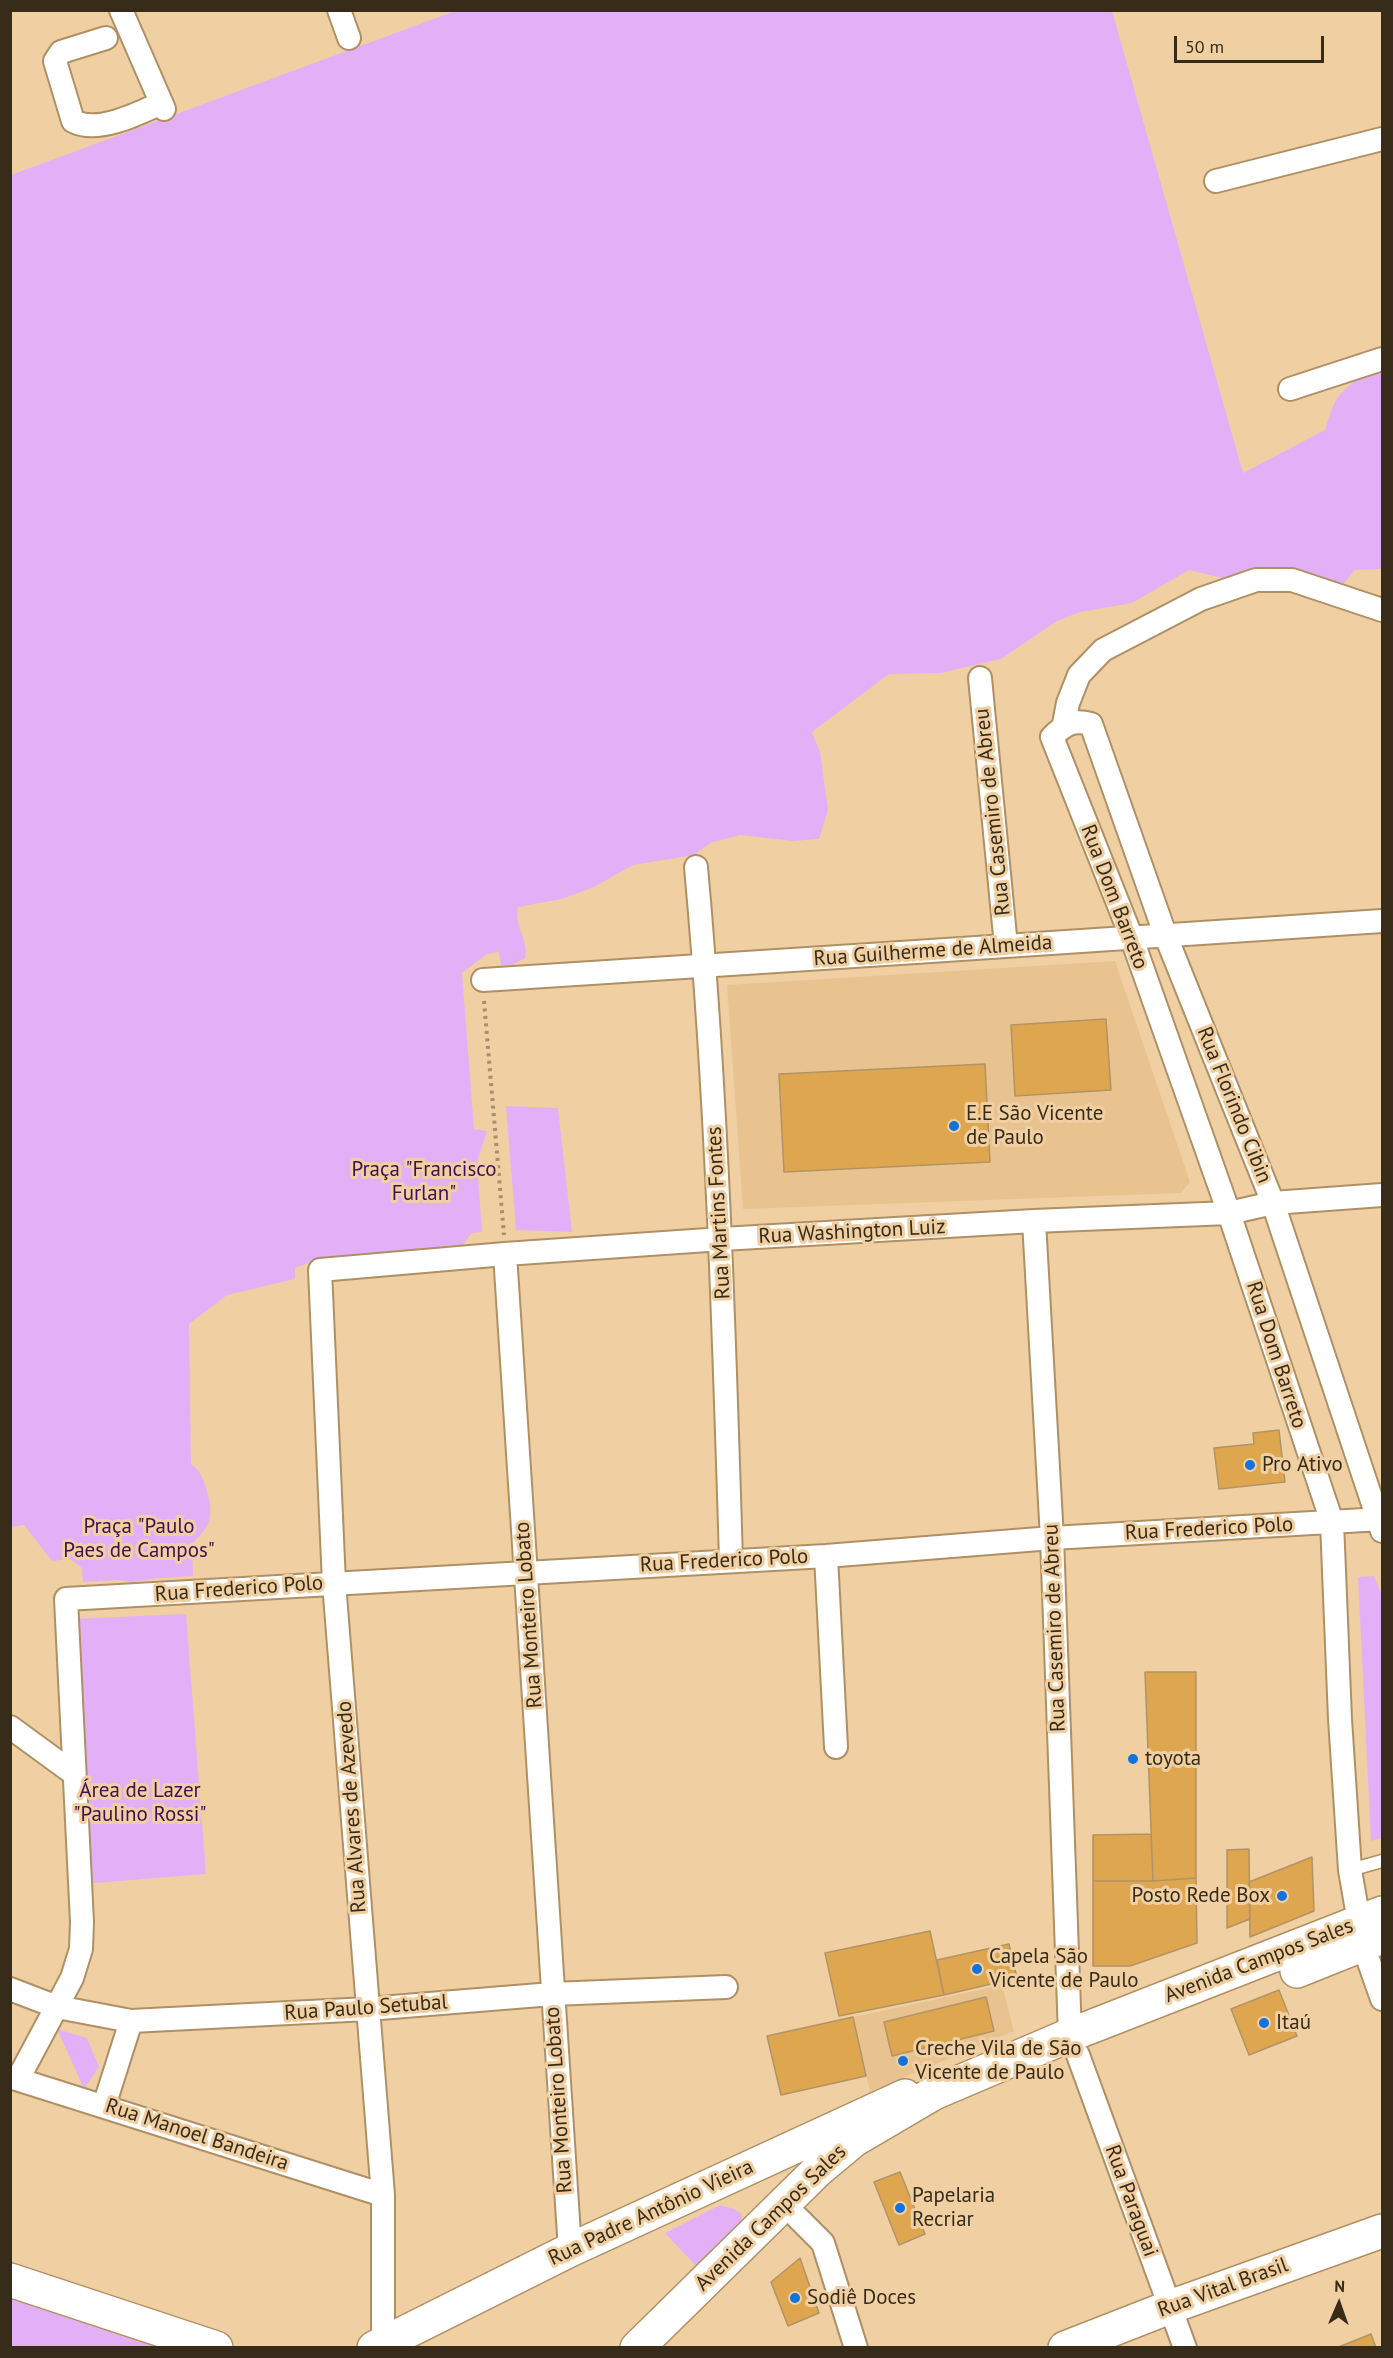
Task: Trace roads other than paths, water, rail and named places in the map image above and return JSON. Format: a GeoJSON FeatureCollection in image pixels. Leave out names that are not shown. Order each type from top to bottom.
{"type":"FeatureCollection","features":[{"type":"Feature","properties":{"kind":"main road","name":"Avenida Campos Sales"},"geometry":{"type":"LineString","coordinates":[[637,2348],[818,2169],[854,2140],[934,2093],[1074,2045],[1371,1929]]}},
{"type":"Feature","properties":{"kind":"main road","name":"Avenida Campos Sales"},"geometry":{"type":"LineString","coordinates":[[663,2348],[797,2217],[834,2183],[873,2153],[1074,2045]]}},
{"type":"Feature","properties":{"kind":"main road","name":"Rua Padre Antônio Vieira"},"geometry":{"type":"LineString","coordinates":[[378,2345],[570,2250],[904,2096],[934,2093]]}},
{"type":"Feature","properties":{"kind":"main road","name":"Rua Vital Brasil"},"geometry":{"type":"LineString","coordinates":[[1065,2348],[1170,2307],[1383,2231]]}},
{"type":"Feature","properties":{"kind":"main road"},"geometry":{"type":"LineString","coordinates":[[10,2280],[216,2348]]}},
{"type":"Feature","properties":{"kind":"street"},"geometry":{"type":"LineString","coordinates":[[106,38],[61,52],[55,61],[73,121],[82,126],[94,127],[162,106],[121,10]]}},
{"type":"Feature","properties":{"kind":"street"},"geometry":{"type":"LineString","coordinates":[[339,10],[349,38]]}},
{"type":"Feature","properties":{"kind":"street"},"geometry":{"type":"LineString","coordinates":[[1216,181],[1383,139]]}},
{"type":"Feature","properties":{"kind":"street"},"geometry":{"type":"LineString","coordinates":[[1290,389],[1383,359]]}},
{"type":"Feature","properties":{"kind":"street"},"geometry":{"type":"LineString","coordinates":[[1058,730],[1079,675],[1103,650],[1200,599],[1256,580],[1292,580],[1383,610]]}},
{"type":"Feature","properties":{"kind":"street","name":"Rua Casemiro de Abreu"},"geometry":{"type":"LineString","coordinates":[[980,678],[1006,946]]}},
{"type":"Feature","properties":{"kind":"street","name":"Rua Florindo Cibin"},"geometry":{"type":"LineString","coordinates":[[1058,730],[1078,721],[1091,724],[1165,934],[1273,1203],[1381,1523]]}},
{"type":"Feature","properties":{"kind":"street","name":"Rua Dom Barreto"},"geometry":{"type":"LineString","coordinates":[[1058,730],[1229,1213],[1332,1522],[1340,1719],[1350,1870],[1371,1929],[1383,1999]]}},
{"type":"Feature","properties":{"kind":"street","name":"Rua Martins Fontes"},"geometry":{"type":"LineString","coordinates":[[696,867],[705,968],[722,1239],[731,1560]]}},
{"type":"Feature","properties":{"kind":"street","name":"Rua Guilherme de Almeida"},"geometry":{"type":"LineString","coordinates":[[483,980],[705,968],[1131,936],[1383,921]]}},
{"type":"Feature","properties":{"kind":"street","name":"Rua Washington Luiz"},"geometry":{"type":"LineString","coordinates":[[320,1270],[722,1239],[1034,1221],[1229,1213],[1273,1203],[1383,1195]]}},
{"type":"Feature","properties":{"kind":"street","name":"Rua Casemiro de Abreu"},"geometry":{"type":"LineString","coordinates":[[1034,1221],[1052,1538],[1074,2045]]}},
{"type":"Feature","properties":{"kind":"street","name":"Rua Monteiro Lobato"},"geometry":{"type":"LineString","coordinates":[[505,1254],[570,2250]]}},
{"type":"Feature","properties":{"kind":"street","name":"Rua Alvares de Azevedo"},"geometry":{"type":"LineString","coordinates":[[320,1270],[334,1583],[383,2195],[378,2345]]}},
{"type":"Feature","properties":{"kind":"street","name":"Rua Frederico Polo"},"geometry":{"type":"LineString","coordinates":[[73,1773],[66,1599],[527,1571],[826,1556],[1052,1538],[1332,1522],[1381,1523]]}},
{"type":"Feature","properties":{"kind":"street"},"geometry":{"type":"LineString","coordinates":[[826,1556],[836,1747]]}},
{"type":"Feature","properties":{"kind":"street"},"geometry":{"type":"LineString","coordinates":[[10,1727],[73,1773],[82,1922],[81,1949],[72,1978],[14,2078]]}},
{"type":"Feature","properties":{"kind":"street","name":"Rua Paulo Setubal"},"geometry":{"type":"LineString","coordinates":[[10,1989],[57,2007],[131,2021],[368,2009],[552,1994],[726,1987]]}},
{"type":"Feature","properties":{"kind":"street"},"geometry":{"type":"LineString","coordinates":[[104,2106],[131,2021]]}},
{"type":"Feature","properties":{"kind":"street","name":"Rua Paraguai"},"geometry":{"type":"LineString","coordinates":[[1074,2045],[1185,2348]]}},
{"type":"Feature","properties":{"kind":"street","name":"Rua Manoel Bandeira"},"geometry":{"type":"LineString","coordinates":[[14,2078],[383,2195]]}},
{"type":"Feature","properties":{"kind":"street"},"geometry":{"type":"LineString","coordinates":[[797,2217],[823,2243],[856,2348]]}},
{"type":"Feature","properties":{"kind":"lane"},"geometry":{"type":"LineString","coordinates":[[1350,1870],[1383,1861]]}},
{"type":"Feature","properties":{"kind":"place","name":"E.E São Vicente de Paulo"},"geometry":{"type":"Point","coordinates":[954,1126]}},
{"type":"Feature","properties":{"kind":"place","name":"Pro Ativo"},"geometry":{"type":"Point","coordinates":[1250,1465]}},
{"type":"Feature","properties":{"kind":"place","name":"toyota"},"geometry":{"type":"Point","coordinates":[1133,1759]}},
{"type":"Feature","properties":{"kind":"place","name":"Posto Rede Box"},"geometry":{"type":"Point","coordinates":[1282,1896]}},
{"type":"Feature","properties":{"kind":"place","name":"Capela São Vicente de Paulo"},"geometry":{"type":"Point","coordinates":[977,1969]}},
{"type":"Feature","properties":{"kind":"place","name":"Itaú"},"geometry":{"type":"Point","coordinates":[1264,2023]}},
{"type":"Feature","properties":{"kind":"place","name":"Creche Vila de São Vicente de Paulo"},"geometry":{"type":"Point","coordinates":[903,2061]}},
{"type":"Feature","properties":{"kind":"place","name":"Papelaria Recriar"},"geometry":{"type":"Point","coordinates":[900,2208]}},
{"type":"Feature","properties":{"kind":"place","name":"Sodiê Doces"},"geometry":{"type":"Point","coordinates":[795,2298]}},
{"type":"Feature","properties":{"kind":"park label","name":"Praça \"Francisco Furlan\""},"geometry":{"type":"Point","coordinates":[424,1182]}},
{"type":"Feature","properties":{"kind":"park label","name":"Praça \"Paulo Paes de Campos\""},"geometry":{"type":"Point","coordinates":[139,1539]}},
{"type":"Feature","properties":{"kind":"park label","name":"Área de Lazer \"Paulino Rossi\""},"geometry":{"type":"Point","coordinates":[140,1803]}}]}
